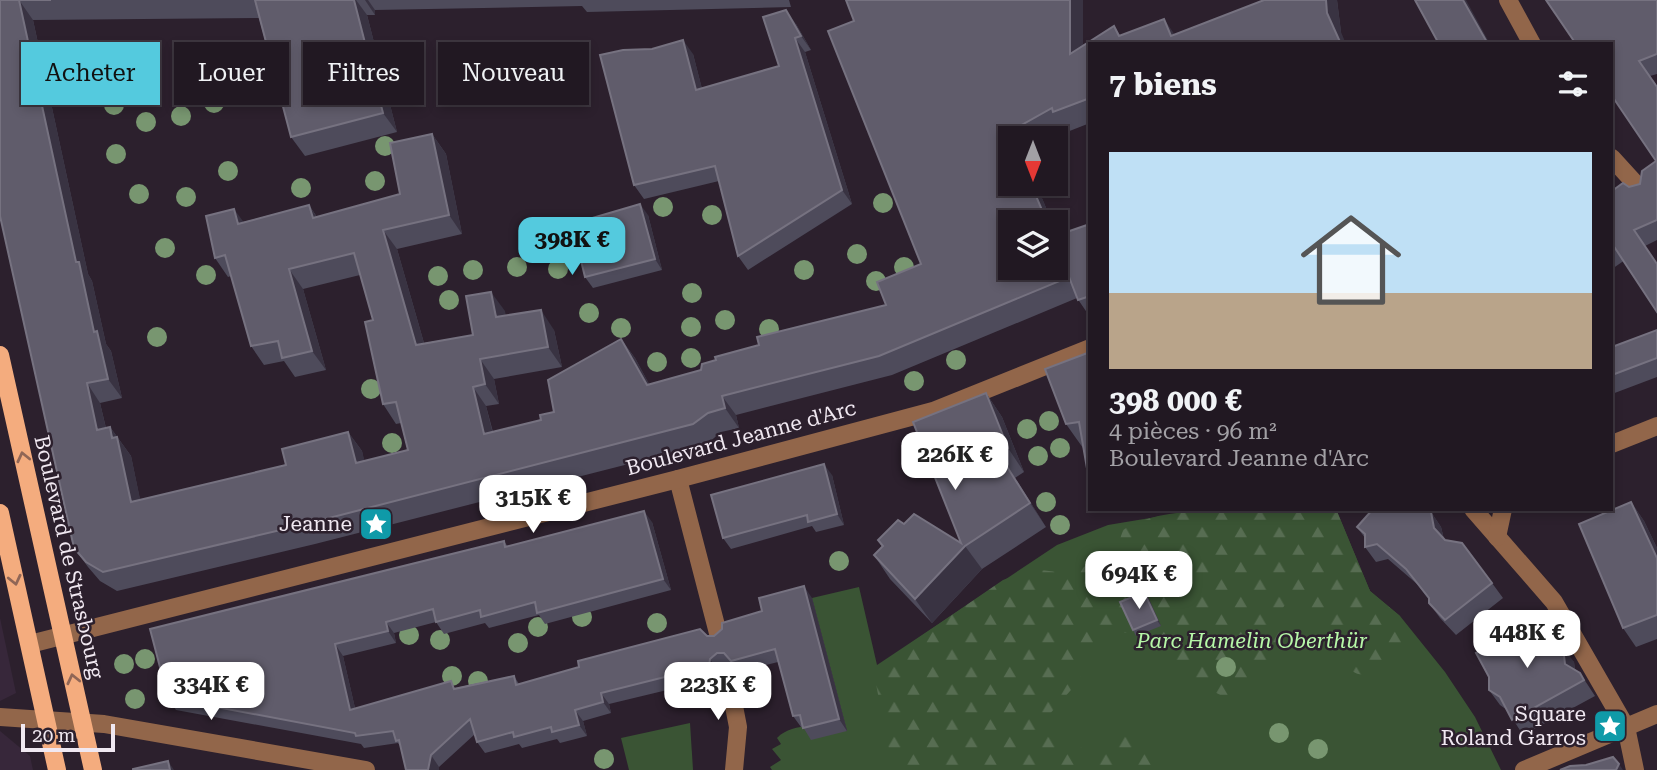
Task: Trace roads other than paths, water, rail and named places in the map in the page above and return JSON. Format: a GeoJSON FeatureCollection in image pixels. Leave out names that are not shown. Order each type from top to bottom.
{"type":"FeatureCollection","features":[{"type":"Feature","properties":{"kind":"main road","name":"Boulevard de Strasbourg"},"geometry":{"type":"LineString","coordinates":[[1,362],[93,770]]}},
{"type":"Feature","properties":{"kind":"main road"},"geometry":{"type":"LineString","coordinates":[[0,513],[57,770]]}},
{"type":"Feature","properties":{"kind":"street"},"geometry":{"type":"LineString","coordinates":[[1508,0],[1531,42]]}},
{"type":"Feature","properties":{"kind":"street"},"geometry":{"type":"LineString","coordinates":[[1613,159],[1643,192]]}},
{"type":"Feature","properties":{"kind":"street","name":"Boulevard Jeanne d'Arc"},"geometry":{"type":"LineString","coordinates":[[30,644],[678,479],[933,411],[1088,349]]}},
{"type":"Feature","properties":{"kind":"street"},"geometry":{"type":"LineString","coordinates":[[1613,444],[1657,426]]}},
{"type":"Feature","properties":{"kind":"street"},"geometry":{"type":"LineString","coordinates":[[678,479],[719,637]]}},
{"type":"Feature","properties":{"kind":"street"},"geometry":{"type":"LineString","coordinates":[[1474,511],[1554,602],[1626,727],[1635,770]]}},
{"type":"Feature","properties":{"kind":"street"},"geometry":{"type":"LineString","coordinates":[[1497,537],[1503,511]]}},
{"type":"Feature","properties":{"kind":"street"},"geometry":{"type":"LineString","coordinates":[[728,675],[738,727],[734,770]]}},
{"type":"Feature","properties":{"kind":"street"},"geometry":{"type":"LineString","coordinates":[[1524,770],[1657,714]]}},
{"type":"Feature","properties":{"kind":"street"},"geometry":{"type":"LineString","coordinates":[[0,717],[104,724],[366,770]]}},
{"type":"Feature","properties":{"kind":"place","name":"Jeanne"},"geometry":{"type":"Point","coordinates":[376,524]}},
{"type":"Feature","properties":{"kind":"place","name":"Square Roland Garros"},"geometry":{"type":"Point","coordinates":[1610,726]}},
{"type":"Feature","properties":{"kind":"park label","name":"Parc Hamelin Oberthür"},"geometry":{"type":"Point","coordinates":[1252,641]}}]}
